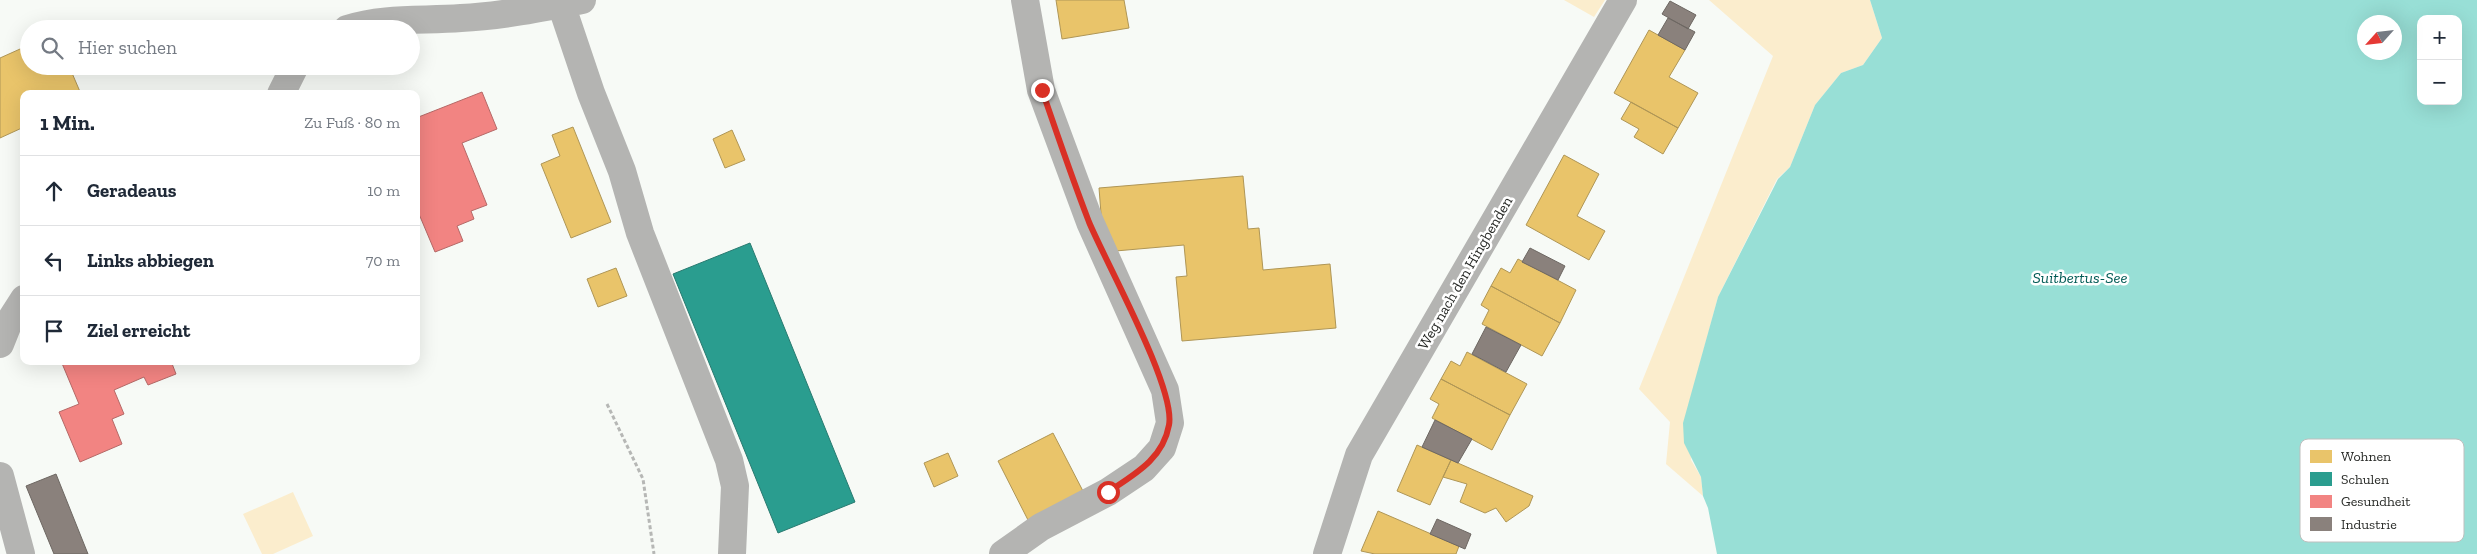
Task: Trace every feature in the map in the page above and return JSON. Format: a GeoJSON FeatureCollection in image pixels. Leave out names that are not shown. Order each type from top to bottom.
{"type":"FeatureCollection","features":[{"type":"Feature","properties":{"kind":"street"},"geometry":{"type":"LineString","coordinates":[[1002,554],[1041,527],[1108,492],[1144,468],[1162,448],[1170,423],[1166,390],[1090,222],[1042,90],[1025,0]]}},
{"type":"Feature","properties":{"kind":"street","name":"Weg nach den Hingbenden"},"geometry":{"type":"LineString","coordinates":[[1327,554],[1359,456],[1623,0]]}},
{"type":"Feature","properties":{"kind":"street"},"geometry":{"type":"LineString","coordinates":[[420,20],[479,17],[572,2],[591,93],[622,171],[640,233],[729,460],[735,486],[732,554]]}},
{"type":"Feature","properties":{"kind":"street"},"geometry":{"type":"LineString","coordinates":[[283,90],[290,75]]}},
{"type":"Feature","properties":{"kind":"street"},"geometry":{"type":"LineString","coordinates":[[0,344],[8,324],[20,305]]}},
{"type":"Feature","properties":{"kind":"street"},"geometry":{"type":"LineString","coordinates":[[0,476],[21,554]]}},
{"type":"Feature","properties":{"kind":"path"},"geometry":{"type":"LineString","coordinates":[[607,404],[643,479],[654,554]]}},
{"type":"Feature","properties":{"kind":"shaded area"},"geometry":{"type":"Polygon","coordinates":[[[1564,0],[1605,0],[1594,17],[1564,0]]]}},
{"type":"Feature","properties":{"kind":"shaded area"},"geometry":{"type":"Polygon","coordinates":[[[1709,0],[1870,0],[1882,38],[1863,65],[1841,73],[1815,105],[1790,167],[1777,179],[1718,297],[1699,367],[1691,460],[1701,477],[1703,496],[1666,464],[1670,422],[1639,389],[1773,56],[1709,0]]]}},
{"type":"Feature","properties":{"kind":"shaded area"},"geometry":{"type":"Polygon","coordinates":[[[293,492],[313,536],[273,554],[262,554],[243,514],[293,492]]]}},
{"type":"Feature","properties":{"kind":"water","name":"Suitbertus-See"},"geometry":{"type":"Polygon","coordinates":[[[1870,0],[2477,0],[2477,554],[1717,554],[1708,508],[1703,496],[1701,477],[1684,443],[1683,423],[1718,297],[1778,179],[1790,167],[1815,105],[1841,73],[1863,65],[1882,38],[1870,0]]]}},
{"type":"Feature","properties":{"kind":"building: Wohnen"},"geometry":{"type":"Polygon","coordinates":[[[1056,0],[1124,0],[1129,28],[1062,39],[1056,0]]]}},
{"type":"Feature","properties":{"kind":"building: Wohnen"},"geometry":{"type":"Polygon","coordinates":[[[1649,30],[1685,50],[1669,77],[1698,93],[1678,128],[1614,93],[1649,30]]]}},
{"type":"Feature","properties":{"kind":"building: Wohnen"},"geometry":{"type":"Polygon","coordinates":[[[20,49],[20,75],[73,75],[79,90],[20,90],[20,129],[0,138],[0,58],[20,49]]]}},
{"type":"Feature","properties":{"kind":"building: Wohnen"},"geometry":{"type":"Polygon","coordinates":[[[1631,102],[1678,128],[1663,154],[1634,137],[1639,129],[1621,119],[1631,102]]]}},
{"type":"Feature","properties":{"kind":"building: Wohnen"},"geometry":{"type":"Polygon","coordinates":[[[573,127],[611,222],[571,238],[541,164],[560,156],[552,135],[573,127]]]}},
{"type":"Feature","properties":{"kind":"building: Wohnen"},"geometry":{"type":"Polygon","coordinates":[[[732,130],[745,160],[725,168],[713,139],[732,130]]]}},
{"type":"Feature","properties":{"kind":"building: Wohnen"},"geometry":{"type":"Polygon","coordinates":[[[1564,155],[1599,174],[1577,216],[1605,231],[1589,260],[1526,225],[1564,155]]]}},
{"type":"Feature","properties":{"kind":"building: Wohnen"},"geometry":{"type":"Polygon","coordinates":[[[1243,176],[1248,229],[1259,228],[1263,270],[1330,264],[1336,328],[1182,341],[1176,277],[1187,276],[1184,245],[1104,252],[1099,188],[1243,176]]]}},
{"type":"Feature","properties":{"kind":"building: Wohnen"},"geometry":{"type":"Polygon","coordinates":[[[1518,259],[1576,290],[1560,323],[1491,286],[1501,268],[1510,273],[1518,259]]]}},
{"type":"Feature","properties":{"kind":"building: Wohnen"},"geometry":{"type":"Polygon","coordinates":[[[616,268],[627,296],[598,307],[587,279],[616,268]]]}},
{"type":"Feature","properties":{"kind":"building: Wohnen"},"geometry":{"type":"Polygon","coordinates":[[[1491,286],[1560,323],[1542,356],[1482,324],[1489,310],[1481,305],[1491,286]]]}},
{"type":"Feature","properties":{"kind":"building: Wohnen"},"geometry":{"type":"Polygon","coordinates":[[[1467,352],[1527,384],[1510,415],[1441,379],[1451,361],[1460,366],[1467,352]]]}},
{"type":"Feature","properties":{"kind":"building: Wohnen"},"geometry":{"type":"Polygon","coordinates":[[[1441,379],[1510,415],[1492,450],[1432,418],[1439,404],[1430,399],[1441,379]]]}},
{"type":"Feature","properties":{"kind":"building: Wohnen"},"geometry":{"type":"Polygon","coordinates":[[[1053,433],[1084,493],[1029,522],[998,461],[1053,433]]]}},
{"type":"Feature","properties":{"kind":"building: Wohnen"},"geometry":{"type":"Polygon","coordinates":[[[1417,445],[1451,460],[1430,505],[1397,491],[1417,445]]]}},
{"type":"Feature","properties":{"kind":"building: Wohnen"},"geometry":{"type":"Polygon","coordinates":[[[948,453],[958,476],[934,487],[924,463],[948,453]]]}},
{"type":"Feature","properties":{"kind":"building: Wohnen"},"geometry":{"type":"Polygon","coordinates":[[[1451,460],[1533,496],[1529,506],[1506,522],[1496,508],[1485,513],[1460,502],[1467,484],[1443,477],[1451,460]]]}},
{"type":"Feature","properties":{"kind":"building: Wohnen"},"geometry":{"type":"Polygon","coordinates":[[[1378,511],[1459,546],[1456,554],[1375,554],[1361,551],[1378,511]]]}},
{"type":"Feature","properties":{"kind":"building: Schulen"},"geometry":{"type":"Polygon","coordinates":[[[750,243],[855,502],[778,533],[673,274],[750,243]]]}},
{"type":"Feature","properties":{"kind":"building: Gesundheit"},"geometry":{"type":"Polygon","coordinates":[[[482,92],[497,129],[462,143],[487,205],[471,211],[474,219],[457,226],[463,241],[435,252],[420,216],[420,116],[482,92]]]}},
{"type":"Feature","properties":{"kind":"building: Gesundheit"},"geometry":{"type":"Polygon","coordinates":[[[63,365],[173,365],[176,374],[148,385],[144,377],[114,390],[124,414],[112,419],[122,444],[80,462],[59,412],[79,404],[63,365]]]}},
{"type":"Feature","properties":{"kind":"building: Industrie"},"geometry":{"type":"Polygon","coordinates":[[[1670,1],[1696,15],[1688,29],[1662,14],[1670,1]]]}},
{"type":"Feature","properties":{"kind":"building: Industrie"},"geometry":{"type":"Polygon","coordinates":[[[1668,18],[1695,32],[1685,50],[1658,35],[1668,18]]]}},
{"type":"Feature","properties":{"kind":"building: Industrie"},"geometry":{"type":"Polygon","coordinates":[[[1530,248],[1565,266],[1558,280],[1522,262],[1530,248]]]}},
{"type":"Feature","properties":{"kind":"building: Industrie"},"geometry":{"type":"Polygon","coordinates":[[[1486,327],[1521,345],[1506,372],[1472,354],[1486,327]]]}},
{"type":"Feature","properties":{"kind":"building: Industrie"},"geometry":{"type":"Polygon","coordinates":[[[1435,420],[1472,439],[1458,463],[1422,447],[1435,420]]]}},
{"type":"Feature","properties":{"kind":"building: Industrie"},"geometry":{"type":"Polygon","coordinates":[[[56,474],[88,554],[54,554],[26,486],[56,474]]]}},
{"type":"Feature","properties":{"kind":"building: Industrie"},"geometry":{"type":"Polygon","coordinates":[[[1437,519],[1471,534],[1465,549],[1430,534],[1437,519]]]}},
{"type":"Feature","properties":{"kind":"route"},"geometry":{"type":"LineString","coordinates":[[1042,90],[1090,222],[1166,390],[1170,423],[1162,448],[1144,468],[1108,492]]}}]}
